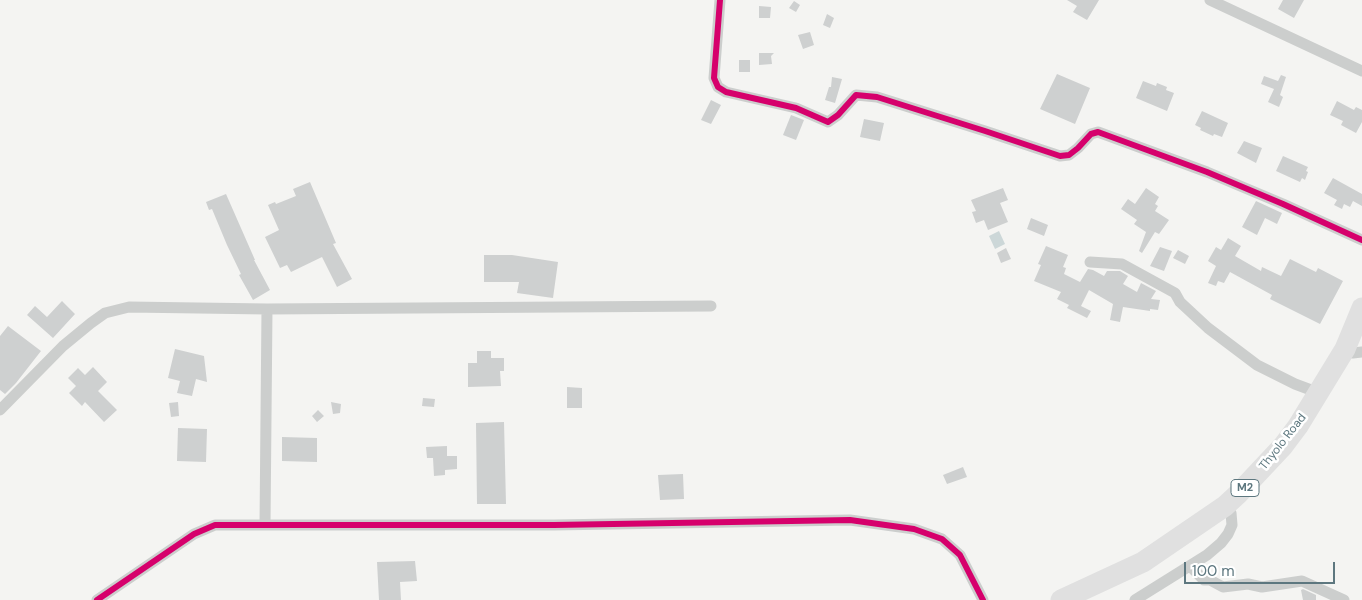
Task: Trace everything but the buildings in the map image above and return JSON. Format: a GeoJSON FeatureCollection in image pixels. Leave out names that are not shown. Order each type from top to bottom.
{"type":"FeatureCollection","features":[{"type":"Feature","properties":{"kind":"highway","name":"Thyolo Road"},"geometry":{"type":"LineString","coordinates":[[1061,600],[1143,562],[1225,506],[1264,468],[1283,446],[1319,393],[1353,350],[1362,308]]}},
{"type":"Feature","properties":{"kind":"street"},"geometry":{"type":"LineString","coordinates":[[720,0],[714,78],[718,87],[726,92],[796,108],[828,122],[838,115],[856,95],[877,97],[1060,156],[1069,155],[1091,134],[1098,132],[1216,176],[1362,240]]}},
{"type":"Feature","properties":{"kind":"street"},"geometry":{"type":"LineString","coordinates":[[1210,0],[1362,71]]}},
{"type":"Feature","properties":{"kind":"street"},"geometry":{"type":"LineString","coordinates":[[1090,262],[1122,264],[1175,293],[1180,302],[1208,328],[1257,365],[1295,384],[1319,393]]}},
{"type":"Feature","properties":{"kind":"street"},"geometry":{"type":"LineString","coordinates":[[0,410],[63,346],[106,314],[129,307],[267,309],[711,306]]}},
{"type":"Feature","properties":{"kind":"street"},"geometry":{"type":"LineString","coordinates":[[266,525],[267,309]]}},
{"type":"Feature","properties":{"kind":"street"},"geometry":{"type":"LineString","coordinates":[[1135,600],[1207,555],[1221,543],[1232,525],[1231,513],[1225,506]]}},
{"type":"Feature","properties":{"kind":"street"},"geometry":{"type":"LineString","coordinates":[[97,600],[194,534],[215,525],[554,525],[862,521],[914,529],[942,539],[960,555],[983,600]]}},
{"type":"Feature","properties":{"kind":"street"},"geometry":{"type":"LineString","coordinates":[[1190,566],[1204,580],[1210,580],[1223,587],[1248,584],[1262,587],[1302,581],[1344,600]]}},
{"type":"Feature","properties":{"kind":"shaded area"},"geometry":{"type":"Polygon","coordinates":[[[999,231],[1005,244],[995,249],[989,236],[999,231]]]}},
{"type":"Feature","properties":{"kind":"cycle path"},"geometry":{"type":"LineString","coordinates":[[720,0],[714,78],[718,87],[726,92],[796,108],[828,122],[838,115],[856,95],[877,97],[1060,156],[1069,155],[1091,134],[1098,132],[1207,172],[1362,240]]}},
{"type":"Feature","properties":{"kind":"cycle path"},"geometry":{"type":"LineString","coordinates":[[97,600],[194,534],[215,525],[554,525],[850,520],[914,529],[942,539],[960,555],[983,600]]}}]}
